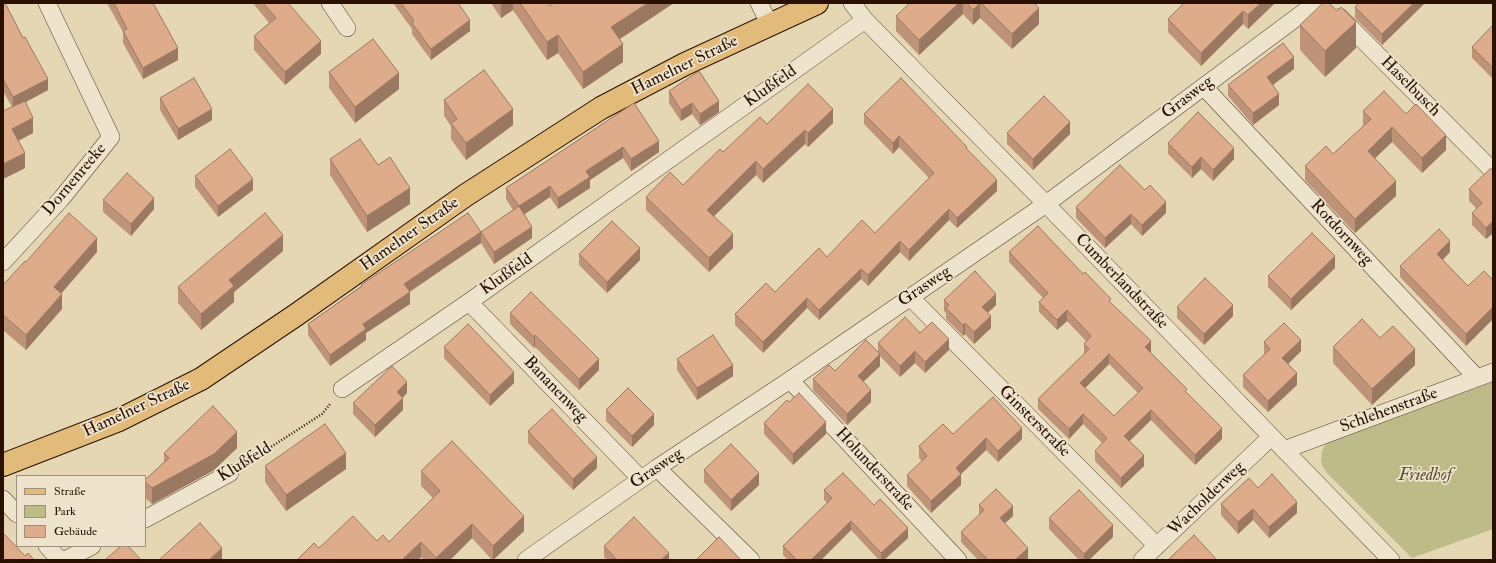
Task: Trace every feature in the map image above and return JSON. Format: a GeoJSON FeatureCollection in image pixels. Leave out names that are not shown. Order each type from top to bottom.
{"type":"FeatureCollection","features":[{"type":"Feature","properties":{"kind":"main road","name":"Hamelner Straße"},"geometry":{"type":"LineString","coordinates":[[3,465],[119,420],[201,379],[296,316],[466,195],[601,108],[685,64],[817,3]]}},
{"type":"Feature","properties":{"kind":"street","name":"Dornenreeke"},"geometry":{"type":"LineString","coordinates":[[3,262],[61,199],[111,137],[47,3]]}},
{"type":"Feature","properties":{"kind":"street"},"geometry":{"type":"LineString","coordinates":[[330,3],[347,28]]}},
{"type":"Feature","properties":{"kind":"street"},"geometry":{"type":"LineString","coordinates":[[759,3],[770,24]]}},
{"type":"Feature","properties":{"kind":"street","name":"Cumberlandstraße"},"geometry":{"type":"LineString","coordinates":[[852,3],[865,20],[1046,204],[1391,560]]}},
{"type":"Feature","properties":{"kind":"street","name":"Grasweg"},"geometry":{"type":"LineString","coordinates":[[526,560],[657,468],[790,380],[1046,204],[1316,3]]}},
{"type":"Feature","properties":{"kind":"street","name":"Haselbusch"},"geometry":{"type":"LineString","coordinates":[[1326,3],[1493,171]]}},
{"type":"Feature","properties":{"kind":"street","name":"Klußfeld"},"geometry":{"type":"LineString","coordinates":[[342,389],[469,302],[865,20]]}},
{"type":"Feature","properties":{"kind":"street","name":"Rotdornweg"},"geometry":{"type":"LineString","coordinates":[[1204,87],[1477,378]]}},
{"type":"Feature","properties":{"kind":"street","name":"Ginsterstraße"},"geometry":{"type":"LineString","coordinates":[[910,297],[1157,546]]}},
{"type":"Feature","properties":{"kind":"street","name":"Bananenweg"},"geometry":{"type":"LineString","coordinates":[[469,302],[642,479]]}},
{"type":"Feature","properties":{"kind":"street","name":"Schlehenstraße"},"geometry":{"type":"LineString","coordinates":[[1284,450],[1493,372]]}},
{"type":"Feature","properties":{"kind":"street","name":"Holunderstraße"},"geometry":{"type":"LineString","coordinates":[[790,380],[958,560]]}},
{"type":"Feature","properties":{"kind":"street","name":"Wacholderweg"},"geometry":{"type":"LineString","coordinates":[[1142,560],[1272,437]]}},
{"type":"Feature","properties":{"kind":"street"},"geometry":{"type":"LineString","coordinates":[[657,468],[751,560]]}},
{"type":"Feature","properties":{"kind":"street","name":"Klußfeld"},"geometry":{"type":"LineString","coordinates":[[146,518],[230,473]]}},
{"type":"Feature","properties":{"kind":"street"},"geometry":{"type":"LineString","coordinates":[[3,499],[16,513]]}},
{"type":"Feature","properties":{"kind":"street"},"geometry":{"type":"LineString","coordinates":[[48,547],[60,560]]}},
{"type":"Feature","properties":{"kind":"street"},"geometry":{"type":"LineString","coordinates":[[65,560],[90,547]]}},
{"type":"Feature","properties":{"kind":"path","name":"Klußfeld"},"geometry":{"type":"LineString","coordinates":[[230,473],[322,414],[342,389]]}},
{"type":"Feature","properties":{"kind":"green space","name":"Friedhof"},"geometry":{"type":"Polygon","coordinates":[[[1493,382],[1493,529],[1412,558],[1328,474],[1322,466],[1322,451],[1325,445],[1334,437],[1493,382]]]}},
{"type":"Feature","properties":{"kind":"building"},"geometry":{"type":"Polygon","coordinates":[[[3,3],[5,3],[23,38],[25,37],[48,79],[13,97],[3,79],[3,3]]]}},
{"type":"Feature","properties":{"kind":"building"},"geometry":{"type":"Polygon","coordinates":[[[114,3],[153,3],[178,48],[143,68],[123,31],[127,29],[114,3]]]}},
{"type":"Feature","properties":{"kind":"building"},"geometry":{"type":"Polygon","coordinates":[[[263,3],[288,3],[321,41],[285,72],[254,36],[276,18],[263,3]]]}},
{"type":"Feature","properties":{"kind":"building"},"geometry":{"type":"Polygon","coordinates":[[[401,3],[458,3],[470,20],[431,49],[412,23],[414,21],[401,3]]]}},
{"type":"Feature","properties":{"kind":"building"},"geometry":{"type":"Polygon","coordinates":[[[520,3],[548,3],[550,6],[554,3],[648,3],[611,27],[623,44],[583,72],[558,35],[547,42],[520,3]]]}},
{"type":"Feature","properties":{"kind":"building"},"geometry":{"type":"Polygon","coordinates":[[[910,3],[959,3],[919,40],[896,16],[910,3]]]}},
{"type":"Feature","properties":{"kind":"building"},"geometry":{"type":"Polygon","coordinates":[[[967,3],[980,3],[973,10],[967,3]]]}},
{"type":"Feature","properties":{"kind":"building"},"geometry":{"type":"Polygon","coordinates":[[[981,3],[1034,3],[1039,8],[1012,34],[981,3]]]}},
{"type":"Feature","properties":{"kind":"building"},"geometry":{"type":"Polygon","coordinates":[[[1184,3],[1261,3],[1248,15],[1243,11],[1201,53],[1168,19],[1184,3]]]}},
{"type":"Feature","properties":{"kind":"building"},"geometry":{"type":"Polygon","coordinates":[[[1323,3],[1329,3],[1337,11],[1341,7],[1356,22],[1325,51],[1300,25],[1323,3]]]}},
{"type":"Feature","properties":{"kind":"building"},"geometry":{"type":"Polygon","coordinates":[[[1359,3],[1414,3],[1382,34],[1355,7],[1359,3]]]}},
{"type":"Feature","properties":{"kind":"building"},"geometry":{"type":"Polygon","coordinates":[[[1493,25],[1493,68],[1472,47],[1493,25]]]}},
{"type":"Feature","properties":{"kind":"building"},"geometry":{"type":"Polygon","coordinates":[[[373,39],[399,73],[355,107],[329,72],[373,39]]]}},
{"type":"Feature","properties":{"kind":"building"},"geometry":{"type":"Polygon","coordinates":[[[1283,43],[1294,57],[1267,77],[1279,94],[1253,113],[1228,85],[1283,43]]]}},
{"type":"Feature","properties":{"kind":"building"},"geometry":{"type":"Polygon","coordinates":[[[484,70],[513,109],[466,143],[451,123],[457,119],[444,100],[484,70]]]}},
{"type":"Feature","properties":{"kind":"building"},"geometry":{"type":"Polygon","coordinates":[[[699,71],[719,101],[700,114],[692,103],[681,110],[669,91],[699,71]]]}},
{"type":"Feature","properties":{"kind":"building"},"geometry":{"type":"Polygon","coordinates":[[[194,78],[212,109],[178,129],[160,98],[194,78]]]}},
{"type":"Feature","properties":{"kind":"building"},"geometry":{"type":"Polygon","coordinates":[[[901,78],[997,180],[957,218],[949,209],[909,250],[900,241],[868,275],[861,269],[819,310],[807,298],[763,342],[735,314],[766,283],[775,292],[819,248],[827,257],[862,220],[875,233],[934,173],[899,136],[893,143],[864,114],[901,78]]]}},
{"type":"Feature","properties":{"kind":"building"},"geometry":{"type":"Polygon","coordinates":[[[808,84],[833,109],[808,133],[805,130],[763,169],[756,161],[707,210],[733,234],[709,258],[646,197],[670,172],[683,185],[720,149],[723,152],[760,117],[767,124],[808,84]]]}},
{"type":"Feature","properties":{"kind":"building"},"geometry":{"type":"Polygon","coordinates":[[[1384,91],[1406,114],[1416,104],[1446,135],[1422,158],[1392,127],[1368,151],[1396,181],[1355,219],[1305,166],[1326,146],[1333,154],[1371,119],[1363,111],[1384,91]]]}},
{"type":"Feature","properties":{"kind":"building"},"geometry":{"type":"Polygon","coordinates":[[[1044,96],[1070,122],[1033,159],[1007,133],[1044,96]]]}},
{"type":"Feature","properties":{"kind":"building"},"geometry":{"type":"Polygon","coordinates":[[[25,101],[33,118],[12,129],[25,153],[3,164],[3,111],[25,101]]]}},
{"type":"Feature","properties":{"kind":"building"},"geometry":{"type":"Polygon","coordinates":[[[634,103],[659,141],[631,159],[623,147],[586,171],[590,177],[558,198],[550,186],[519,206],[506,188],[634,103]]]}},
{"type":"Feature","properties":{"kind":"building"},"geometry":{"type":"Polygon","coordinates":[[[1198,112],[1234,148],[1213,170],[1201,157],[1192,167],[1168,143],[1198,112]]]}},
{"type":"Feature","properties":{"kind":"building"},"geometry":{"type":"Polygon","coordinates":[[[360,139],[378,165],[390,157],[410,188],[367,216],[330,159],[360,139]]]}},
{"type":"Feature","properties":{"kind":"building"},"geometry":{"type":"Polygon","coordinates":[[[230,149],[253,179],[218,206],[195,176],[230,149]]]}},
{"type":"Feature","properties":{"kind":"building"},"geometry":{"type":"Polygon","coordinates":[[[1120,165],[1145,190],[1150,185],[1166,202],[1142,225],[1131,214],[1105,238],[1076,207],[1120,165]]]}},
{"type":"Feature","properties":{"kind":"building"},"geometry":{"type":"Polygon","coordinates":[[[1490,169],[1493,169],[1493,221],[1486,228],[1472,213],[1482,203],[1469,189],[1490,169]]]}},
{"type":"Feature","properties":{"kind":"building"},"geometry":{"type":"Polygon","coordinates":[[[127,173],[154,198],[131,224],[103,200],[127,173]]]}},
{"type":"Feature","properties":{"kind":"building"},"geometry":{"type":"Polygon","coordinates":[[[519,206],[532,227],[494,252],[481,232],[519,206]]]}},
{"type":"Feature","properties":{"kind":"building"},"geometry":{"type":"Polygon","coordinates":[[[69,213],[97,238],[54,287],[62,294],[26,335],[3,315],[3,285],[25,261],[26,262],[69,213]]]}},
{"type":"Feature","properties":{"kind":"building"},"geometry":{"type":"Polygon","coordinates":[[[265,213],[283,235],[229,280],[234,286],[201,314],[178,287],[265,213]]]}},
{"type":"Feature","properties":{"kind":"building"},"geometry":{"type":"Polygon","coordinates":[[[468,213],[481,232],[404,284],[410,292],[363,324],[366,329],[330,355],[308,324],[362,286],[361,285],[468,213]]]}},
{"type":"Feature","properties":{"kind":"building"},"geometry":{"type":"Polygon","coordinates":[[[612,221],[640,248],[607,282],[579,254],[612,221]]]}},
{"type":"Feature","properties":{"kind":"building"},"geometry":{"type":"Polygon","coordinates":[[[1038,226],[1083,274],[1085,272],[1111,299],[1109,301],[1151,341],[1145,347],[1187,389],[1185,391],[1222,428],[1195,455],[1151,410],[1124,436],[1144,455],[1121,478],[1095,451],[1107,438],[1083,414],[1069,429],[1038,399],[1089,349],[1084,344],[1091,336],[1067,310],[1057,320],[1039,302],[1048,293],[1009,252],[1038,226]],[[1109,354],[1080,383],[1114,416],[1143,388],[1109,354]]]}},
{"type":"Feature","properties":{"kind":"building"},"geometry":{"type":"Polygon","coordinates":[[[1439,229],[1450,241],[1437,254],[1468,286],[1484,271],[1493,280],[1493,307],[1466,334],[1400,266],[1439,229]]]}},
{"type":"Feature","properties":{"kind":"building"},"geometry":{"type":"Polygon","coordinates":[[[1312,233],[1335,256],[1291,299],[1268,276],[1312,233]]]}},
{"type":"Feature","properties":{"kind":"building"},"geometry":{"type":"Polygon","coordinates":[[[975,271],[996,294],[982,307],[991,316],[974,332],[965,323],[963,325],[946,308],[949,305],[944,300],[975,271]]]}},
{"type":"Feature","properties":{"kind":"building"},"geometry":{"type":"Polygon","coordinates":[[[1205,278],[1233,305],[1204,334],[1177,307],[1205,278]]]}},
{"type":"Feature","properties":{"kind":"building"},"geometry":{"type":"Polygon","coordinates":[[[531,292],[599,359],[579,379],[535,335],[534,337],[510,313],[531,292]]]}},
{"type":"Feature","properties":{"kind":"building"},"geometry":{"type":"Polygon","coordinates":[[[905,317],[920,333],[932,322],[949,339],[925,362],[915,351],[900,366],[878,343],[905,317]]]}},
{"type":"Feature","properties":{"kind":"building"},"geometry":{"type":"Polygon","coordinates":[[[1362,319],[1380,338],[1393,326],[1415,349],[1372,389],[1333,347],[1362,319]]]}},
{"type":"Feature","properties":{"kind":"building"},"geometry":{"type":"Polygon","coordinates":[[[1284,323],[1301,340],[1282,358],[1297,373],[1268,401],[1243,375],[1270,349],[1264,342],[1284,323]]]}},
{"type":"Feature","properties":{"kind":"building"},"geometry":{"type":"Polygon","coordinates":[[[468,324],[514,372],[490,395],[444,347],[468,324]]]}},
{"type":"Feature","properties":{"kind":"building"},"geometry":{"type":"Polygon","coordinates":[[[713,335],[733,365],[697,388],[677,359],[713,335]]]}},
{"type":"Feature","properties":{"kind":"building"},"geometry":{"type":"Polygon","coordinates":[[[866,340],[880,354],[858,376],[871,390],[847,414],[813,379],[829,365],[835,371],[866,340]]]}},
{"type":"Feature","properties":{"kind":"building"},"geometry":{"type":"Polygon","coordinates":[[[392,366],[407,382],[397,392],[403,398],[375,425],[353,403],[392,366]]]}},
{"type":"Feature","properties":{"kind":"building"},"geometry":{"type":"Polygon","coordinates":[[[628,388],[654,414],[632,436],[606,410],[628,388]]]}},
{"type":"Feature","properties":{"kind":"building"},"geometry":{"type":"Polygon","coordinates":[[[799,393],[826,422],[793,454],[764,423],[787,400],[789,402],[799,393]]]}},
{"type":"Feature","properties":{"kind":"building"},"geometry":{"type":"Polygon","coordinates":[[[993,397],[1022,428],[998,451],[986,438],[956,468],[961,474],[931,501],[907,475],[927,456],[919,446],[943,424],[953,434],[993,397]]]}},
{"type":"Feature","properties":{"kind":"building"},"geometry":{"type":"Polygon","coordinates":[[[213,406],[237,432],[214,454],[152,488],[146,483],[146,479],[169,458],[164,453],[213,406]]]}},
{"type":"Feature","properties":{"kind":"building"},"geometry":{"type":"Polygon","coordinates":[[[552,409],[597,457],[573,479],[528,431],[552,409]]]}},
{"type":"Feature","properties":{"kind":"building"},"geometry":{"type":"Polygon","coordinates":[[[325,424],[346,453],[286,495],[265,466],[325,424]]]}},
{"type":"Feature","properties":{"kind":"building"},"geometry":{"type":"Polygon","coordinates":[[[452,441],[524,516],[493,546],[472,524],[436,558],[421,542],[402,560],[297,560],[314,543],[319,548],[353,516],[377,541],[383,535],[389,542],[440,491],[421,471],[452,441]]]}},
{"type":"Feature","properties":{"kind":"building"},"geometry":{"type":"Polygon","coordinates":[[[731,444],[759,473],[731,500],[704,470],[731,444]]]}},
{"type":"Feature","properties":{"kind":"building"},"geometry":{"type":"Polygon","coordinates":[[[843,473],[874,505],[880,499],[908,528],[881,553],[851,521],[811,560],[797,560],[783,546],[832,498],[824,490],[843,473]]]}},
{"type":"Feature","properties":{"kind":"building"},"geometry":{"type":"Polygon","coordinates":[[[1272,474],[1297,502],[1269,527],[1253,509],[1238,522],[1221,504],[1249,478],[1258,488],[1272,474]]]}},
{"type":"Feature","properties":{"kind":"building"},"geometry":{"type":"Polygon","coordinates":[[[996,489],[1013,506],[1000,518],[1028,548],[1015,560],[988,560],[961,532],[984,510],[979,505],[996,489]]]}},
{"type":"Feature","properties":{"kind":"building"},"geometry":{"type":"Polygon","coordinates":[[[1079,490],[1113,525],[1084,554],[1049,518],[1079,490]]]}},
{"type":"Feature","properties":{"kind":"building"},"geometry":{"type":"Polygon","coordinates":[[[634,517],[669,553],[661,560],[617,560],[604,546],[634,517]]]}},
{"type":"Feature","properties":{"kind":"building"},"geometry":{"type":"Polygon","coordinates":[[[200,523],[222,548],[209,560],[159,560],[200,523]]]}},
{"type":"Feature","properties":{"kind":"building"},"geometry":{"type":"Polygon","coordinates":[[[3,533],[25,556],[28,553],[34,560],[3,560],[3,533]]]}},
{"type":"Feature","properties":{"kind":"building"},"geometry":{"type":"Polygon","coordinates":[[[1194,535],[1217,560],[1168,560],[1194,535]]]}},
{"type":"Feature","properties":{"kind":"building"},"geometry":{"type":"Polygon","coordinates":[[[719,537],[741,560],[696,560],[719,537]]]}},
{"type":"Feature","properties":{"kind":"building"},"geometry":{"type":"Polygon","coordinates":[[[120,547],[129,547],[141,560],[105,560],[120,547]]]}}]}
